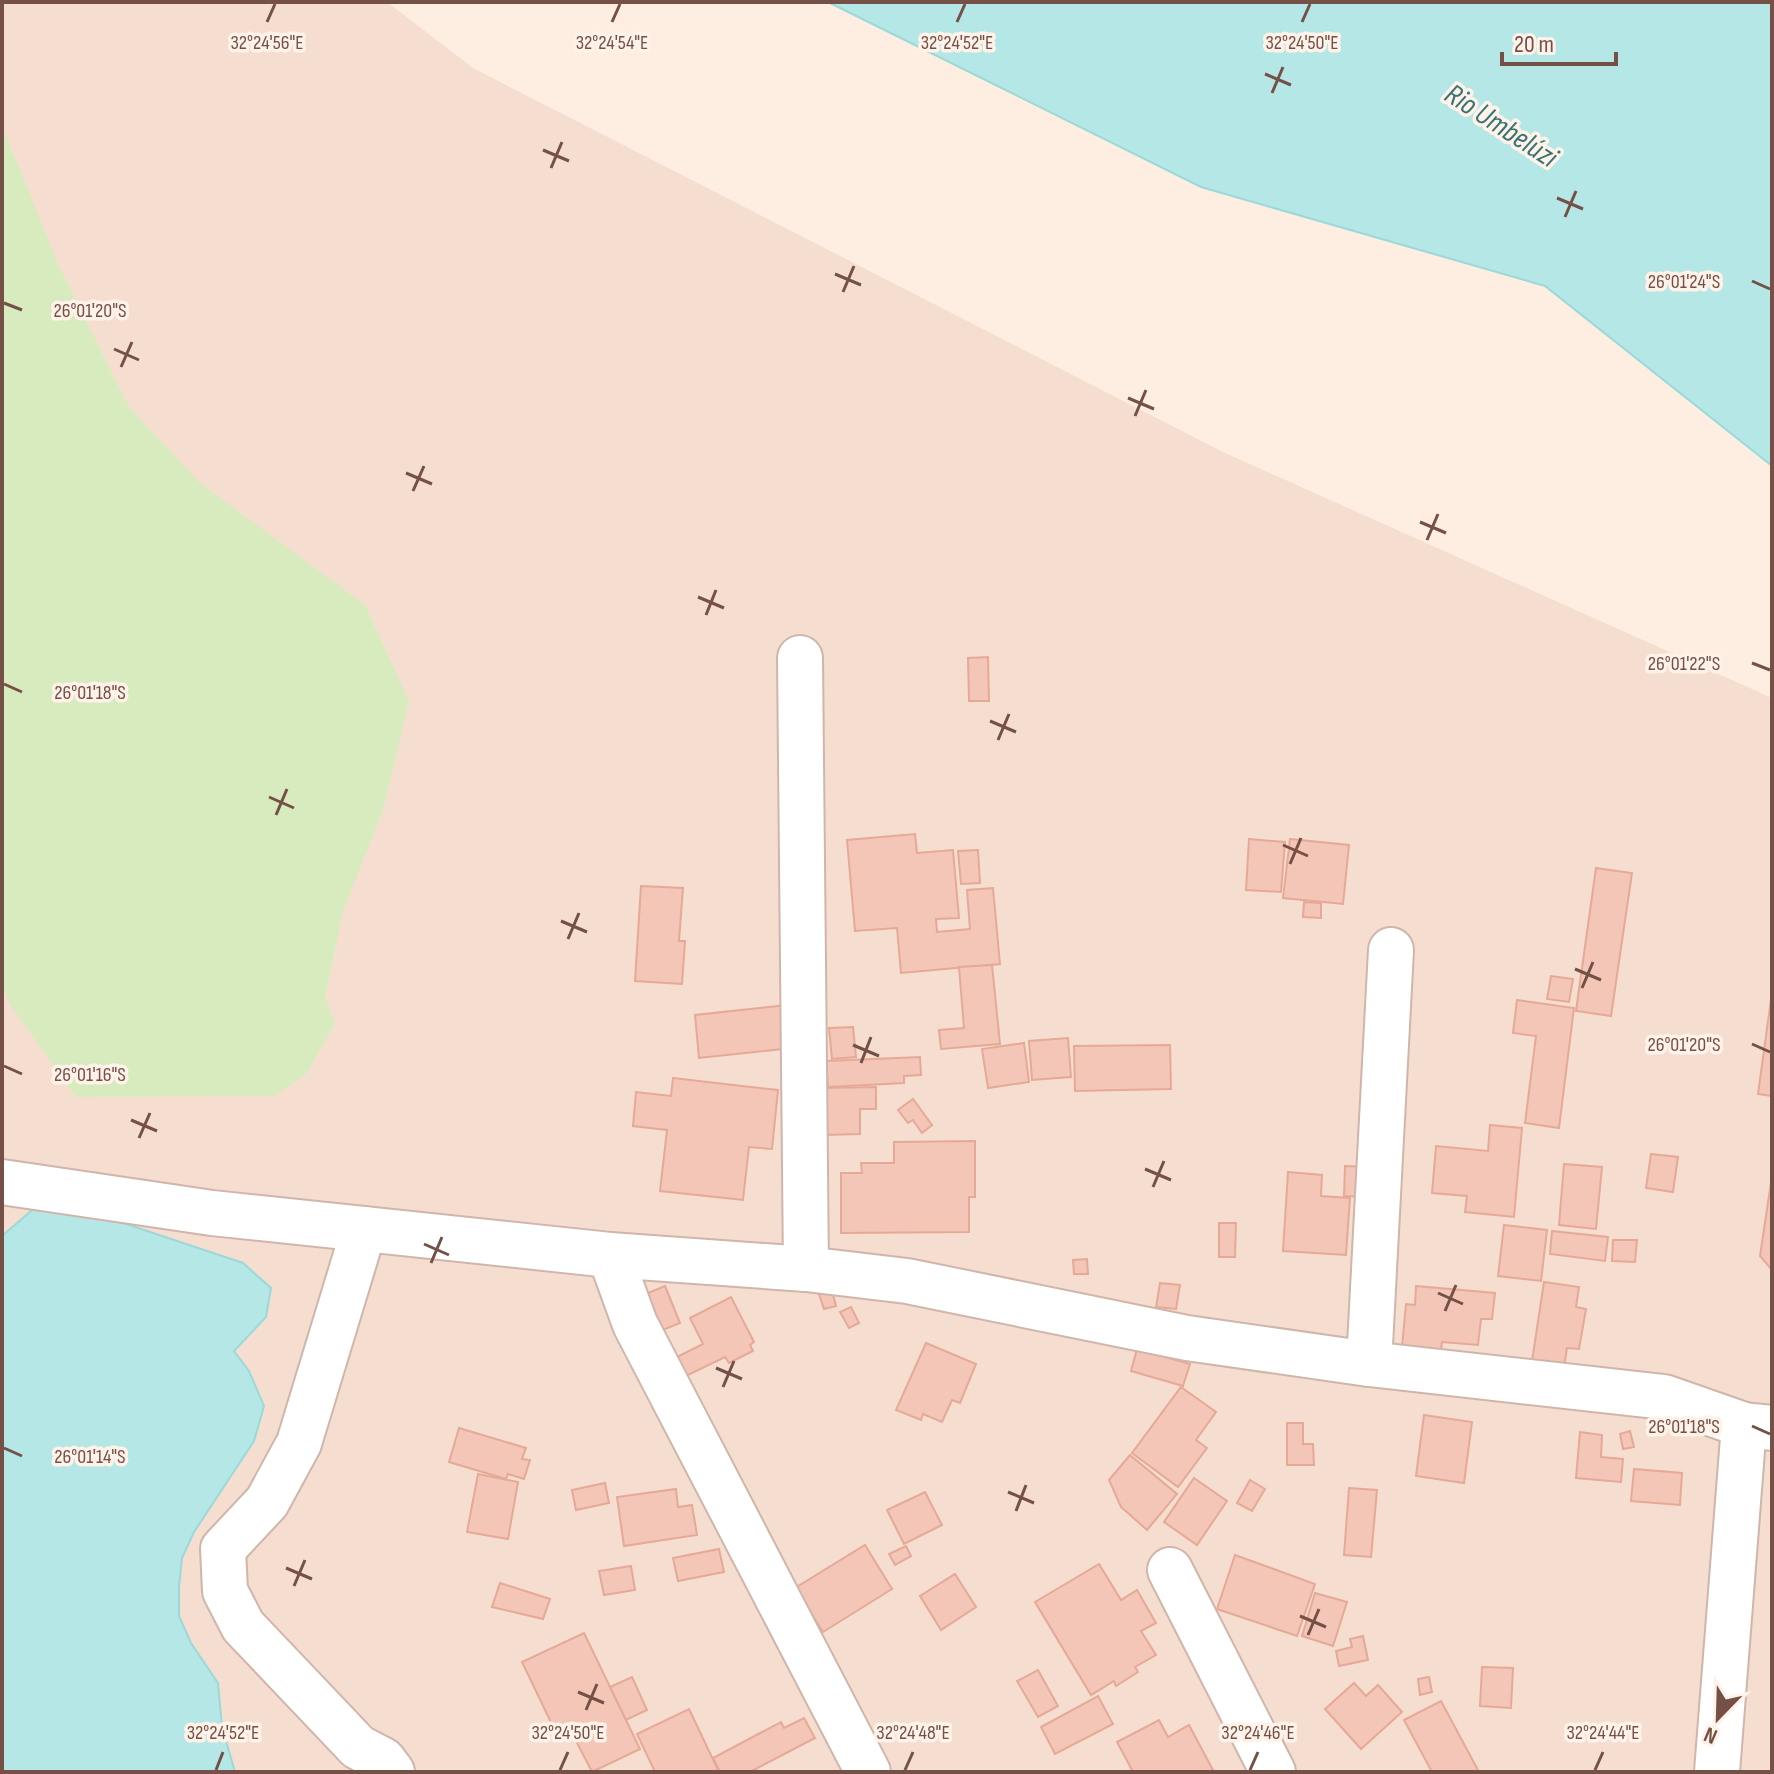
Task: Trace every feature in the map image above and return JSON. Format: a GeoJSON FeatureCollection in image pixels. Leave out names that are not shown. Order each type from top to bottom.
{"type":"FeatureCollection","features":[{"type":"Feature","properties":{"kind":"street"},"geometry":{"type":"LineString","coordinates":[[800,658],[806,1269]]}},
{"type":"Feature","properties":{"kind":"street"},"geometry":{"type":"LineString","coordinates":[[1369,1364],[1391,950]]}},
{"type":"Feature","properties":{"kind":"street"},"geometry":{"type":"LineString","coordinates":[[2,1182],[212,1213],[610,1255],[806,1269],[907,1281],[1187,1338],[1369,1364],[1664,1397],[1758,1427],[1717,1772]]}},
{"type":"Feature","properties":{"kind":"street"},"geometry":{"type":"LineString","coordinates":[[364,1229],[299,1443],[267,1502],[223,1549],[225,1591],[243,1626],[358,1747],[383,1760],[392,1772]]}},
{"type":"Feature","properties":{"kind":"street"},"geometry":{"type":"LineString","coordinates":[[610,1255],[635,1324],[868,1772]]}},
{"type":"Feature","properties":{"kind":"street"},"geometry":{"type":"LineString","coordinates":[[1170,1570],[1273,1772]]}},
{"type":"Feature","properties":{"kind":"shaded area"},"geometry":{"type":"Polygon","coordinates":[[[2,2],[387,2],[473,68],[1223,452],[1772,698],[1772,1772],[2,1772],[2,2]]]}},
{"type":"Feature","properties":{"kind":"green space"},"geometry":{"type":"Polygon","coordinates":[[[2,126],[59,266],[129,407],[200,483],[365,605],[409,701],[384,807],[343,911],[325,997],[335,1023],[306,1074],[274,1096],[76,1097],[9,1003],[2,984],[2,126]]]}},
{"type":"Feature","properties":{"kind":"water","name":"Rio Umbelúzi"},"geometry":{"type":"Polygon","coordinates":[[[828,2],[1772,2],[1772,466],[1545,286],[1201,187],[828,2]]]}},
{"type":"Feature","properties":{"kind":"water"},"geometry":{"type":"Polygon","coordinates":[[[38,1205],[90,1212],[243,1263],[271,1288],[266,1317],[234,1351],[249,1371],[264,1406],[254,1441],[194,1532],[182,1558],[179,1587],[179,1616],[191,1643],[218,1683],[222,1727],[235,1772],[2,1772],[2,1236],[38,1205]]]}},
{"type":"Feature","properties":{"kind":"building"},"geometry":{"type":"Polygon","coordinates":[[[988,657],[989,701],[969,701],[968,658],[988,657]]]}},
{"type":"Feature","properties":{"kind":"building"},"geometry":{"type":"Polygon","coordinates":[[[915,834],[917,853],[953,850],[959,918],[936,919],[937,932],[970,929],[967,890],[993,888],[1000,964],[901,973],[897,928],[855,931],[847,840],[915,834]]]}},
{"type":"Feature","properties":{"kind":"building"},"geometry":{"type":"Polygon","coordinates":[[[1249,839],[1285,842],[1281,892],[1246,890],[1249,839]]]}},
{"type":"Feature","properties":{"kind":"building"},"geometry":{"type":"Polygon","coordinates":[[[1290,839],[1349,845],[1343,904],[1283,898],[1290,839]]]}},
{"type":"Feature","properties":{"kind":"building"},"geometry":{"type":"Polygon","coordinates":[[[978,850],[980,883],[961,884],[958,851],[978,850]]]}},
{"type":"Feature","properties":{"kind":"building"},"geometry":{"type":"Polygon","coordinates":[[[1596,868],[1632,873],[1611,1016],[1576,1011],[1596,868]]]}},
{"type":"Feature","properties":{"kind":"building"},"geometry":{"type":"Polygon","coordinates":[[[641,886],[683,888],[679,941],[685,941],[682,984],[635,981],[641,886]]]}},
{"type":"Feature","properties":{"kind":"building"},"geometry":{"type":"Polygon","coordinates":[[[1304,902],[1321,903],[1321,918],[1303,917],[1304,902]]]}},
{"type":"Feature","properties":{"kind":"building"},"geometry":{"type":"Polygon","coordinates":[[[992,965],[1000,1044],[941,1049],[939,1030],[964,1028],[959,967],[992,965]]]}},
{"type":"Feature","properties":{"kind":"building"},"geometry":{"type":"Polygon","coordinates":[[[1551,976],[1573,979],[1569,1002],[1547,999],[1551,976]]]}},
{"type":"Feature","properties":{"kind":"building"},"geometry":{"type":"Polygon","coordinates":[[[1772,992],[1772,1096],[1758,1094],[1772,992]]]}},
{"type":"Feature","properties":{"kind":"building"},"geometry":{"type":"Polygon","coordinates":[[[1517,1000],[1574,1008],[1559,1128],[1525,1123],[1536,1036],[1513,1033],[1517,1000]]]}},
{"type":"Feature","properties":{"kind":"building"},"geometry":{"type":"Polygon","coordinates":[[[786,1005],[791,1048],[699,1058],[695,1015],[786,1005]]]}},
{"type":"Feature","properties":{"kind":"building"},"geometry":{"type":"Polygon","coordinates":[[[853,1027],[856,1057],[832,1059],[829,1028],[853,1027]]]}},
{"type":"Feature","properties":{"kind":"building"},"geometry":{"type":"Polygon","coordinates":[[[1068,1038],[1071,1077],[1032,1080],[1029,1041],[1068,1038]]]}},
{"type":"Feature","properties":{"kind":"building"},"geometry":{"type":"Polygon","coordinates":[[[1024,1043],[1029,1082],[988,1088],[982,1049],[1024,1043]]]}},
{"type":"Feature","properties":{"kind":"building"},"geometry":{"type":"Polygon","coordinates":[[[1170,1045],[1171,1089],[1075,1091],[1074,1046],[1170,1045]]]}},
{"type":"Feature","properties":{"kind":"building"},"geometry":{"type":"Polygon","coordinates":[[[920,1057],[921,1075],[904,1076],[904,1083],[828,1087],[826,1061],[920,1057]]]}},
{"type":"Feature","properties":{"kind":"building"},"geometry":{"type":"Polygon","coordinates":[[[673,1078],[778,1090],[772,1149],[749,1147],[743,1200],[660,1191],[667,1130],[633,1126],[636,1092],[671,1096],[673,1078]]]}},
{"type":"Feature","properties":{"kind":"building"},"geometry":{"type":"Polygon","coordinates":[[[876,1087],[876,1109],[860,1109],[860,1134],[823,1135],[822,1088],[876,1087]]]}},
{"type":"Feature","properties":{"kind":"building"},"geometry":{"type":"Polygon","coordinates":[[[913,1099],[932,1125],[922,1133],[913,1120],[908,1123],[898,1110],[913,1099]]]}},
{"type":"Feature","properties":{"kind":"building"},"geometry":{"type":"Polygon","coordinates":[[[1490,1125],[1522,1128],[1514,1217],[1465,1212],[1467,1196],[1432,1193],[1436,1146],[1488,1151],[1490,1125]]]}},
{"type":"Feature","properties":{"kind":"building"},"geometry":{"type":"Polygon","coordinates":[[[975,1141],[975,1197],[969,1197],[969,1232],[841,1233],[841,1173],[862,1173],[861,1163],[894,1163],[894,1142],[975,1141]]]}},
{"type":"Feature","properties":{"kind":"building"},"geometry":{"type":"Polygon","coordinates":[[[1651,1154],[1678,1157],[1673,1192],[1646,1188],[1651,1154]]]}},
{"type":"Feature","properties":{"kind":"building"},"geometry":{"type":"Polygon","coordinates":[[[1564,1164],[1602,1167],[1596,1229],[1559,1225],[1564,1164]]]}},
{"type":"Feature","properties":{"kind":"building"},"geometry":{"type":"Polygon","coordinates":[[[1345,1166],[1366,1167],[1365,1197],[1344,1196],[1345,1166]]]}},
{"type":"Feature","properties":{"kind":"building"},"geometry":{"type":"Polygon","coordinates":[[[1288,1172],[1322,1175],[1321,1196],[1350,1198],[1346,1255],[1283,1251],[1288,1172]]]}},
{"type":"Feature","properties":{"kind":"building"},"geometry":{"type":"Polygon","coordinates":[[[1772,1176],[1772,1270],[1760,1256],[1772,1176]]]}},
{"type":"Feature","properties":{"kind":"building"},"geometry":{"type":"Polygon","coordinates":[[[1219,1223],[1236,1223],[1235,1257],[1219,1257],[1219,1223]]]}},
{"type":"Feature","properties":{"kind":"building"},"geometry":{"type":"Polygon","coordinates":[[[1504,1225],[1547,1230],[1541,1281],[1498,1276],[1504,1225]]]}},
{"type":"Feature","properties":{"kind":"building"},"geometry":{"type":"Polygon","coordinates":[[[1552,1231],[1608,1237],[1605,1261],[1550,1254],[1552,1231]]]}},
{"type":"Feature","properties":{"kind":"building"},"geometry":{"type":"Polygon","coordinates":[[[1613,1240],[1637,1240],[1635,1262],[1612,1261],[1613,1240]]]}},
{"type":"Feature","properties":{"kind":"building"},"geometry":{"type":"Polygon","coordinates":[[[1087,1259],[1088,1274],[1074,1274],[1073,1260],[1087,1259]]]}},
{"type":"Feature","properties":{"kind":"building"},"geometry":{"type":"Polygon","coordinates":[[[1544,1282],[1579,1287],[1576,1307],[1586,1309],[1579,1349],[1567,1348],[1564,1367],[1532,1361],[1544,1282]]]}},
{"type":"Feature","properties":{"kind":"building"},"geometry":{"type":"Polygon","coordinates":[[[1160,1283],[1180,1285],[1176,1309],[1156,1307],[1160,1283]]]}},
{"type":"Feature","properties":{"kind":"building"},"geometry":{"type":"Polygon","coordinates":[[[665,1286],[680,1323],[658,1332],[643,1295],[665,1286]]]}},
{"type":"Feature","properties":{"kind":"building"},"geometry":{"type":"Polygon","coordinates":[[[1416,1286],[1495,1293],[1492,1319],[1481,1319],[1478,1345],[1442,1342],[1441,1351],[1402,1347],[1406,1304],[1415,1305],[1416,1286]]]}},
{"type":"Feature","properties":{"kind":"building"},"geometry":{"type":"Polygon","coordinates":[[[831,1287],[836,1306],[824,1309],[818,1291],[831,1287]]]}},
{"type":"Feature","properties":{"kind":"building"},"geometry":{"type":"Polygon","coordinates":[[[731,1297],[754,1342],[750,1345],[753,1351],[729,1363],[725,1357],[686,1376],[677,1357],[703,1344],[690,1318],[731,1297]]]}},
{"type":"Feature","properties":{"kind":"building"},"geometry":{"type":"Polygon","coordinates":[[[851,1307],[859,1323],[849,1328],[840,1312],[851,1307]]]}},
{"type":"Feature","properties":{"kind":"building"},"geometry":{"type":"Polygon","coordinates":[[[926,1343],[976,1364],[960,1403],[952,1400],[942,1422],[923,1414],[921,1420],[896,1410],[926,1343]]]}},
{"type":"Feature","properties":{"kind":"building"},"geometry":{"type":"Polygon","coordinates":[[[1137,1349],[1190,1364],[1183,1386],[1131,1371],[1137,1349]]]}},
{"type":"Feature","properties":{"kind":"building"},"geometry":{"type":"Polygon","coordinates":[[[1181,1387],[1216,1412],[1196,1440],[1207,1448],[1178,1487],[1132,1453],[1181,1387]]]}},
{"type":"Feature","properties":{"kind":"building"},"geometry":{"type":"Polygon","coordinates":[[[1424,1415],[1472,1422],[1464,1483],[1416,1476],[1424,1415]]]}},
{"type":"Feature","properties":{"kind":"building"},"geometry":{"type":"Polygon","coordinates":[[[1287,1423],[1303,1423],[1303,1444],[1313,1444],[1314,1465],[1287,1465],[1287,1423]]]}},
{"type":"Feature","properties":{"kind":"building"},"geometry":{"type":"Polygon","coordinates":[[[459,1428],[526,1448],[522,1459],[530,1460],[524,1479],[508,1474],[506,1479],[449,1462],[459,1428]]]}},
{"type":"Feature","properties":{"kind":"building"},"geometry":{"type":"Polygon","coordinates":[[[1630,1431],[1634,1447],[1623,1449],[1620,1434],[1630,1431]]]}},
{"type":"Feature","properties":{"kind":"building"},"geometry":{"type":"Polygon","coordinates":[[[1580,1432],[1602,1435],[1601,1457],[1623,1459],[1621,1482],[1576,1478],[1580,1432]]]}},
{"type":"Feature","properties":{"kind":"building"},"geometry":{"type":"Polygon","coordinates":[[[1130,1455],[1177,1494],[1147,1530],[1121,1507],[1109,1480],[1130,1455]]]}},
{"type":"Feature","properties":{"kind":"building"},"geometry":{"type":"Polygon","coordinates":[[[1634,1469],[1682,1473],[1680,1505],[1631,1501],[1634,1469]]]}},
{"type":"Feature","properties":{"kind":"building"},"geometry":{"type":"Polygon","coordinates":[[[478,1474],[518,1482],[508,1539],[467,1532],[478,1474]]]}},
{"type":"Feature","properties":{"kind":"building"},"geometry":{"type":"Polygon","coordinates":[[[1194,1478],[1227,1501],[1197,1545],[1164,1522],[1194,1478]]]}},
{"type":"Feature","properties":{"kind":"building"},"geometry":{"type":"Polygon","coordinates":[[[1250,1480],[1265,1489],[1252,1511],[1237,1503],[1250,1480]]]}},
{"type":"Feature","properties":{"kind":"building"},"geometry":{"type":"Polygon","coordinates":[[[605,1483],[609,1503],[576,1510],[572,1490],[605,1483]]]}},
{"type":"Feature","properties":{"kind":"building"},"geometry":{"type":"Polygon","coordinates":[[[1349,1488],[1377,1490],[1371,1557],[1344,1555],[1349,1488]]]}},
{"type":"Feature","properties":{"kind":"building"},"geometry":{"type":"Polygon","coordinates":[[[676,1489],[678,1507],[692,1505],[697,1535],[624,1546],[617,1497],[676,1489]]]}},
{"type":"Feature","properties":{"kind":"building"},"geometry":{"type":"Polygon","coordinates":[[[925,1492],[942,1525],[904,1544],[887,1510],[925,1492]]]}},
{"type":"Feature","properties":{"kind":"building"},"geometry":{"type":"Polygon","coordinates":[[[865,1545],[892,1589],[823,1632],[795,1588],[865,1545]]]}},
{"type":"Feature","properties":{"kind":"building"},"geometry":{"type":"Polygon","coordinates":[[[906,1546],[911,1556],[895,1565],[889,1554],[906,1546]]]}},
{"type":"Feature","properties":{"kind":"building"},"geometry":{"type":"Polygon","coordinates":[[[719,1549],[724,1572],[678,1581],[673,1558],[719,1549]]]}},
{"type":"Feature","properties":{"kind":"building"},"geometry":{"type":"Polygon","coordinates":[[[1235,1555],[1315,1584],[1297,1636],[1217,1609],[1235,1555]]]}},
{"type":"Feature","properties":{"kind":"building"},"geometry":{"type":"Polygon","coordinates":[[[1099,1564],[1121,1600],[1137,1590],[1156,1623],[1141,1631],[1156,1655],[1135,1667],[1138,1672],[1116,1686],[1114,1681],[1091,1695],[1035,1602],[1099,1564]]]}},
{"type":"Feature","properties":{"kind":"building"},"geometry":{"type":"Polygon","coordinates":[[[631,1566],[635,1590],[604,1595],[599,1571],[631,1566]]]}},
{"type":"Feature","properties":{"kind":"building"},"geometry":{"type":"Polygon","coordinates":[[[955,1574],[976,1607],[941,1630],[920,1596],[955,1574]]]}},
{"type":"Feature","properties":{"kind":"building"},"geometry":{"type":"Polygon","coordinates":[[[500,1583],[550,1599],[543,1619],[492,1607],[500,1583]]]}},
{"type":"Feature","properties":{"kind":"building"},"geometry":{"type":"Polygon","coordinates":[[[1315,1593],[1347,1602],[1333,1646],[1302,1636],[1315,1593]]]}},
{"type":"Feature","properties":{"kind":"building"},"geometry":{"type":"Polygon","coordinates":[[[584,1633],[640,1749],[592,1772],[569,1727],[556,1733],[522,1662],[584,1633]]]}},
{"type":"Feature","properties":{"kind":"building"},"geometry":{"type":"Polygon","coordinates":[[[1363,1636],[1368,1660],[1339,1666],[1336,1651],[1352,1647],[1350,1639],[1363,1636]]]}},
{"type":"Feature","properties":{"kind":"building"},"geometry":{"type":"Polygon","coordinates":[[[1482,1667],[1513,1668],[1511,1708],[1480,1706],[1482,1667]]]}},
{"type":"Feature","properties":{"kind":"building"},"geometry":{"type":"Polygon","coordinates":[[[1038,1670],[1058,1706],[1038,1717],[1017,1681],[1038,1670]]]}},
{"type":"Feature","properties":{"kind":"building"},"geometry":{"type":"Polygon","coordinates":[[[632,1677],[647,1710],[626,1720],[610,1687],[632,1677]]]}},
{"type":"Feature","properties":{"kind":"building"},"geometry":{"type":"Polygon","coordinates":[[[1429,1677],[1432,1692],[1420,1695],[1418,1679],[1429,1677]]]}},
{"type":"Feature","properties":{"kind":"building"},"geometry":{"type":"Polygon","coordinates":[[[1354,1683],[1366,1696],[1378,1685],[1402,1712],[1361,1749],[1325,1709],[1354,1683]]]}},
{"type":"Feature","properties":{"kind":"building"},"geometry":{"type":"Polygon","coordinates":[[[1098,1696],[1113,1724],[1055,1754],[1041,1727],[1098,1696]]]}},
{"type":"Feature","properties":{"kind":"building"},"geometry":{"type":"Polygon","coordinates":[[[1441,1701],[1479,1772],[1432,1772],[1404,1720],[1441,1701]]]}},
{"type":"Feature","properties":{"kind":"building"},"geometry":{"type":"Polygon","coordinates":[[[689,1709],[719,1772],[655,1772],[637,1734],[689,1709]]]}},
{"type":"Feature","properties":{"kind":"building"},"geometry":{"type":"Polygon","coordinates":[[[804,1718],[815,1738],[750,1772],[720,1772],[713,1758],[781,1722],[784,1728],[804,1718]]]}},
{"type":"Feature","properties":{"kind":"building"},"geometry":{"type":"Polygon","coordinates":[[[1159,1720],[1168,1737],[1189,1725],[1214,1772],[1133,1772],[1117,1742],[1159,1720]]]}}]}
